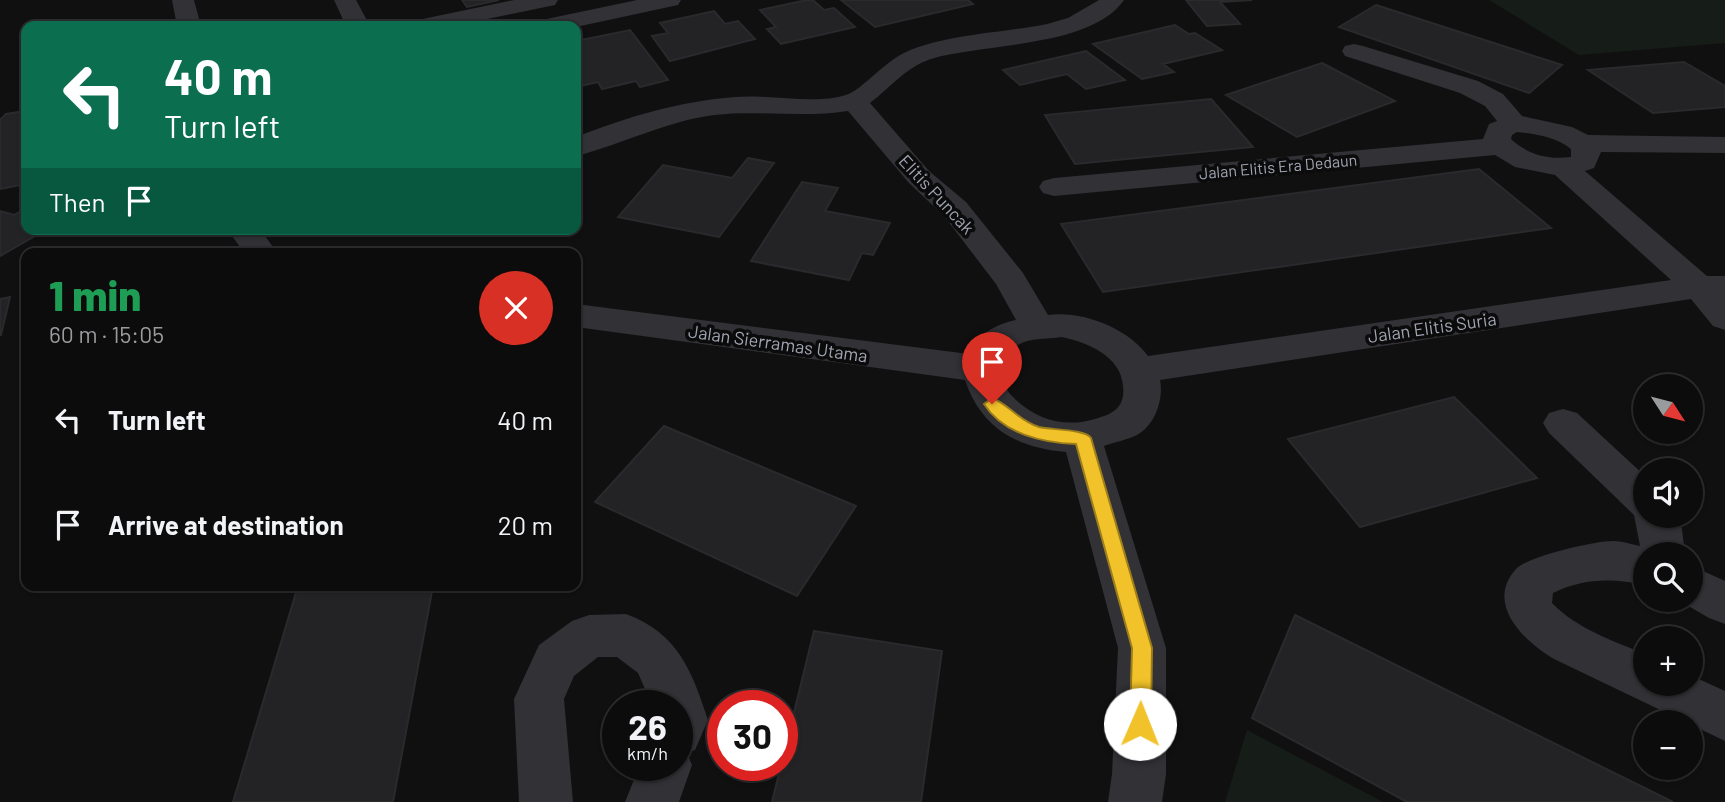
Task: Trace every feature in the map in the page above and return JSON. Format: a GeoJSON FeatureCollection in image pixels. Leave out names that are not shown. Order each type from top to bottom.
{"type":"FeatureCollection","features":[{"type":"Feature","properties":{"kind":"street"},"geometry":{"type":"LineString","coordinates":[[183,0],[188,21]]}},
{"type":"Feature","properties":{"kind":"street"},"geometry":{"type":"LineString","coordinates":[[345,0],[356,21]]}},
{"type":"Feature","properties":{"kind":"street"},"geometry":{"type":"LineString","coordinates":[[445,21],[547,0]]}},
{"type":"Feature","properties":{"kind":"street"},"geometry":{"type":"LineString","coordinates":[[569,21],[670,0]]}},
{"type":"Feature","properties":{"kind":"street"},"geometry":{"type":"LineString","coordinates":[[581,132],[691,110],[737,104],[799,106],[855,102],[883,78],[927,52],[1007,40],[1083,20],[1104,11],[1113,0]]}},
{"type":"Feature","properties":{"kind":"street"},"geometry":{"type":"LineString","coordinates":[[1354,51],[1485,94],[1494,100],[1507,135],[1521,158],[1535,163],[1572,155],[1725,145]]}},
{"type":"Feature","properties":{"kind":"street","name":"Elitis Puncak"},"geometry":{"type":"LineString","coordinates":[[855,102],[919,177],[955,209],[1011,281],[1037,326]]}},
{"type":"Feature","properties":{"kind":"street"},"geometry":{"type":"LineString","coordinates":[[581,145],[643,120]]}},
{"type":"Feature","properties":{"kind":"street","name":"Jalan Elitis Era Dedaun"},"geometry":{"type":"LineString","coordinates":[[1054,187],[1507,135],[1542,126],[1572,155]]}},
{"type":"Feature","properties":{"kind":"street"},"geometry":{"type":"LineString","coordinates":[[1572,155],[1712,287],[1725,317]]}},
{"type":"Feature","properties":{"kind":"street","name":"Jalan Elitis Suria"},"geometry":{"type":"LineString","coordinates":[[1139,370],[1712,287]]}},
{"type":"Feature","properties":{"kind":"street","name":"Jalan Sierramas Utama"},"geometry":{"type":"LineString","coordinates":[[581,317],[981,369]]}},
{"type":"Feature","properties":{"kind":"street"},"geometry":{"type":"LineString","coordinates":[[1037,326],[1061,326],[1085,330],[1108,340],[1126,354],[1139,370],[1143,388],[1139,406],[1127,422],[1108,433],[1082,438],[1056,437],[1030,431],[1008,419],[992,404],[982,387],[981,369],[986,354],[998,341],[1016,331],[1037,326]]}},
{"type":"Feature","properties":{"kind":"street"},"geometry":{"type":"LineString","coordinates":[[1563,423],[1633,490]]}},
{"type":"Feature","properties":{"kind":"street"},"geometry":{"type":"LineString","coordinates":[[1082,438],[1142,648],[1139,775],[1135,802]]}},
{"type":"Feature","properties":{"kind":"street"},"geometry":{"type":"LineString","coordinates":[[1633,564],[1607,561],[1543,575],[1531,584],[1527,600],[1536,620],[1555,634],[1633,672]]}},
{"type":"Feature","properties":{"kind":"street"},"geometry":{"type":"LineString","coordinates":[[1703,591],[1725,604]]}},
{"type":"Feature","properties":{"kind":"street"},"geometry":{"type":"LineString","coordinates":[[546,802],[539,699],[556,661],[589,636],[626,635],[655,657],[673,690]]}},
{"type":"Feature","properties":{"kind":"street"},"geometry":{"type":"LineString","coordinates":[[1682,696],[1725,717]]}},
{"type":"Feature","properties":{"kind":"street"},"geometry":{"type":"LineString","coordinates":[[652,802],[660,781]]}},
{"type":"Feature","properties":{"kind":"shaded area"},"geometry":{"type":"Polygon","coordinates":[[[1489,0],[1725,0],[1725,43],[1579,55],[1489,0]]]}},
{"type":"Feature","properties":{"kind":"shaded area"},"geometry":{"type":"Polygon","coordinates":[[[1247,730],[1383,802],[1225,802],[1247,730]]]}},
{"type":"Feature","properties":{"kind":"building"},"geometry":{"type":"Polygon","coordinates":[[[462,0],[499,0],[467,7],[462,0]]]}},
{"type":"Feature","properties":{"kind":"building"},"geometry":{"type":"Polygon","coordinates":[[[813,0],[824,10],[834,8],[855,27],[781,44],[767,29],[776,27],[760,10],[813,0]]]}},
{"type":"Feature","properties":{"kind":"building"},"geometry":{"type":"Polygon","coordinates":[[[841,0],[968,0],[973,4],[875,27],[841,0]]]}},
{"type":"Feature","properties":{"kind":"building"},"geometry":{"type":"Polygon","coordinates":[[[1186,0],[1252,0],[1220,2],[1240,24],[1207,26],[1186,0]]]}},
{"type":"Feature","properties":{"kind":"building"},"geometry":{"type":"Polygon","coordinates":[[[1376,5],[1562,65],[1529,93],[1339,27],[1376,5]]]}},
{"type":"Feature","properties":{"kind":"building"},"geometry":{"type":"Polygon","coordinates":[[[714,11],[725,24],[738,21],[755,39],[670,61],[652,36],[668,33],[660,23],[714,11]]]}},
{"type":"Feature","properties":{"kind":"building"},"geometry":{"type":"Polygon","coordinates":[[[1175,25],[1189,34],[1195,33],[1222,50],[1163,64],[1174,72],[1142,79],[1093,44],[1175,25]]]}},
{"type":"Feature","properties":{"kind":"building"},"geometry":{"type":"Polygon","coordinates":[[[630,30],[668,80],[640,87],[636,81],[602,89],[598,82],[581,86],[581,40],[630,30]]]}},
{"type":"Feature","properties":{"kind":"building"},"geometry":{"type":"Polygon","coordinates":[[[1086,51],[1125,80],[1086,89],[1067,74],[1020,85],[1003,70],[1086,51]]]}},
{"type":"Feature","properties":{"kind":"building"},"geometry":{"type":"Polygon","coordinates":[[[1684,62],[1725,86],[1725,107],[1653,113],[1588,70],[1684,62]]]}},
{"type":"Feature","properties":{"kind":"building"},"geometry":{"type":"Polygon","coordinates":[[[1322,63],[1395,101],[1297,137],[1226,95],[1322,63]]]}},
{"type":"Feature","properties":{"kind":"building"},"geometry":{"type":"Polygon","coordinates":[[[1211,99],[1253,147],[1075,164],[1045,115],[1211,99]]]}},
{"type":"Feature","properties":{"kind":"building"},"geometry":{"type":"Polygon","coordinates":[[[21,112],[21,185],[0,189],[0,120],[6,114],[21,112]]]}},
{"type":"Feature","properties":{"kind":"building"},"geometry":{"type":"Polygon","coordinates":[[[748,158],[774,163],[719,237],[618,217],[663,165],[732,178],[748,158]]]}},
{"type":"Feature","properties":{"kind":"building"},"geometry":{"type":"Polygon","coordinates":[[[1479,169],[1551,228],[1103,292],[1061,224],[1479,169]]]}},
{"type":"Feature","properties":{"kind":"building"},"geometry":{"type":"Polygon","coordinates":[[[802,182],[838,188],[825,211],[890,223],[873,255],[862,253],[849,280],[751,261],[802,182]]]}},
{"type":"Feature","properties":{"kind":"building"},"geometry":{"type":"Polygon","coordinates":[[[0,211],[14,215],[21,212],[21,235],[35,236],[0,256],[0,211]]]}},
{"type":"Feature","properties":{"kind":"building"},"geometry":{"type":"Polygon","coordinates":[[[10,297],[1,335],[0,335],[0,299],[10,297]]]}},
{"type":"Feature","properties":{"kind":"building"},"geometry":{"type":"Polygon","coordinates":[[[1454,397],[1537,478],[1360,527],[1288,439],[1454,397]]]}},
{"type":"Feature","properties":{"kind":"building"},"geometry":{"type":"Polygon","coordinates":[[[664,426],[856,506],[797,596],[595,502],[664,426]]]}},
{"type":"Feature","properties":{"kind":"building"},"geometry":{"type":"Polygon","coordinates":[[[296,591],[432,591],[393,802],[233,802],[296,591]]]}},
{"type":"Feature","properties":{"kind":"building"},"geometry":{"type":"Polygon","coordinates":[[[1295,615],[1673,802],[1407,802],[1252,718],[1295,615]]]}},
{"type":"Feature","properties":{"kind":"building"},"geometry":{"type":"Polygon","coordinates":[[[814,631],[942,651],[921,802],[772,802],[777,781],[798,781],[798,696],[814,631]]]}},
{"type":"Feature","properties":{"kind":"route"},"geometry":{"type":"LineString","coordinates":[[992,404],[1008,419],[1030,431],[1056,437],[1082,438],[1142,648],[1140,724]]}}]}
